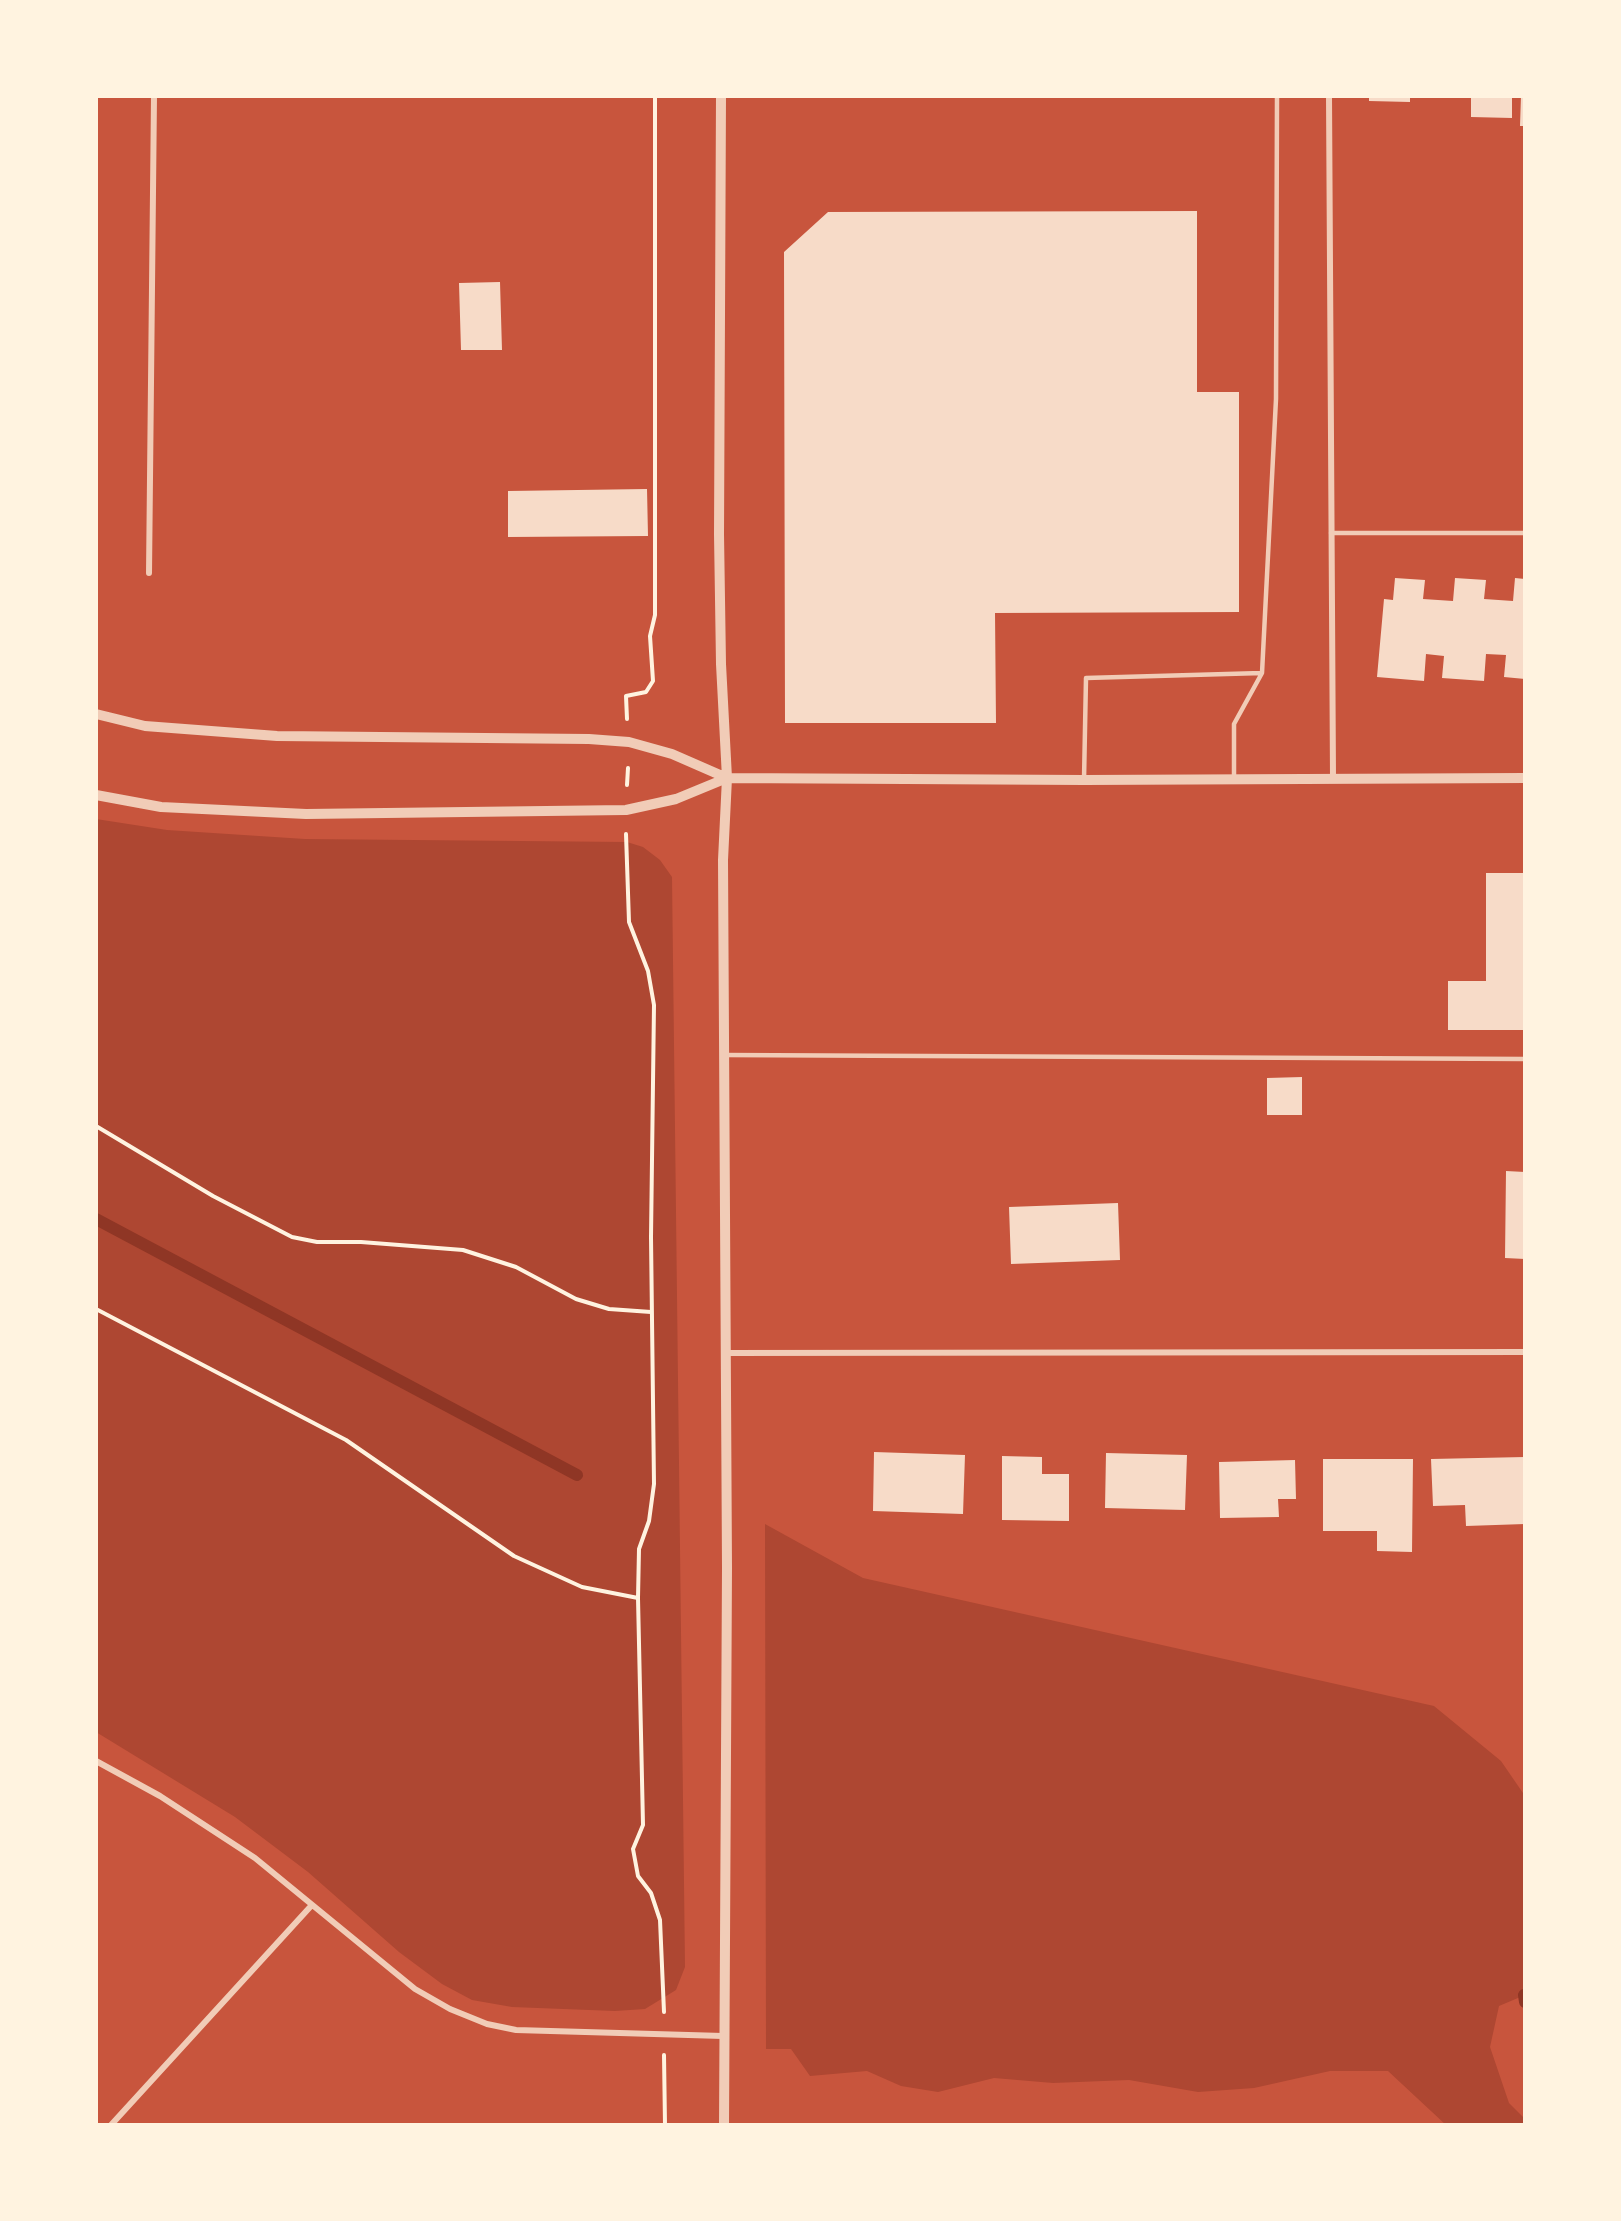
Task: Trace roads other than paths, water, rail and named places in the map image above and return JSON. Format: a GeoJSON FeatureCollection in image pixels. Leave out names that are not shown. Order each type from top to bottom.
{"type":"FeatureCollection","features":[{"type":"Feature","properties":{"kind":"street"},"geometry":{"type":"LineString","coordinates":[[149,573],[154,96]]}},
{"type":"Feature","properties":{"kind":"street"},"geometry":{"type":"LineString","coordinates":[[721,96],[719,534],[721,664],[727,778],[723,860],[727,1580],[724,2125]]}},
{"type":"Feature","properties":{"kind":"street"},"geometry":{"type":"LineString","coordinates":[[1329,96],[1333,777]]}},
{"type":"Feature","properties":{"kind":"street"},"geometry":{"type":"LineString","coordinates":[[96,714],[146,726],[277,736],[566,739],[629,742],[672,754],[727,778]]}},
{"type":"Feature","properties":{"kind":"street"},"geometry":{"type":"LineString","coordinates":[[96,795],[161,807],[306,814],[626,810],[676,799],[727,778],[1084,780],[1333,777],[1525,778]]}},
{"type":"Feature","properties":{"kind":"street"},"geometry":{"type":"LineString","coordinates":[[725,1353],[1525,1352]]}},
{"type":"Feature","properties":{"kind":"street"},"geometry":{"type":"LineString","coordinates":[[96,1761],[160,1796],[255,1858],[415,1989],[450,2009],[487,2024],[516,2030],[723,2036]]}},
{"type":"Feature","properties":{"kind":"street"},"geometry":{"type":"LineString","coordinates":[[111,2125],[311,1906]]}},
{"type":"Feature","properties":{"kind":"lane"},"geometry":{"type":"LineString","coordinates":[[1234,778],[1234,724],[1262,673],[1276,399],[1276,96]]}},
{"type":"Feature","properties":{"kind":"lane"},"geometry":{"type":"LineString","coordinates":[[1331,533],[1525,533]]}},
{"type":"Feature","properties":{"kind":"lane"},"geometry":{"type":"LineString","coordinates":[[1084,780],[1086,678],[1262,673]]}},
{"type":"Feature","properties":{"kind":"lane"},"geometry":{"type":"LineString","coordinates":[[724,1054],[1525,1059]]}},
{"type":"Feature","properties":{"kind":"waterway"},"geometry":{"type":"LineString","coordinates":[[96,1219],[577,1475]]}},
{"type":"Feature","properties":{"kind":"waterway"},"geometry":{"type":"LineString","coordinates":[[1524,1995],[1525,2002]]}}]}
